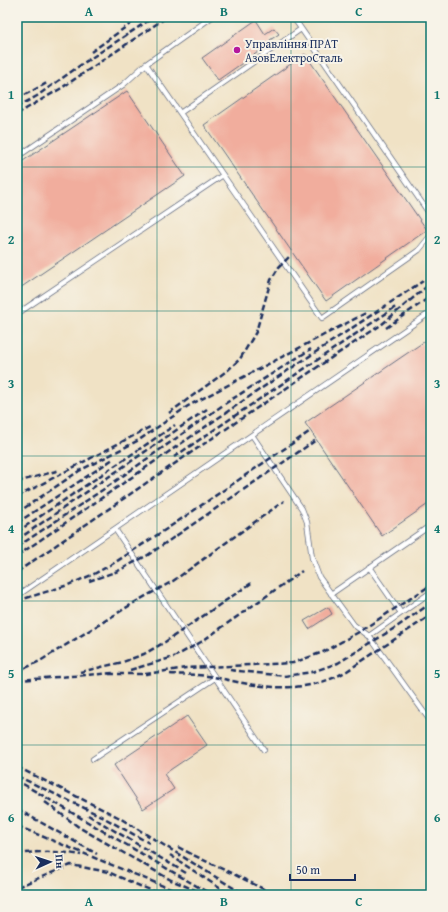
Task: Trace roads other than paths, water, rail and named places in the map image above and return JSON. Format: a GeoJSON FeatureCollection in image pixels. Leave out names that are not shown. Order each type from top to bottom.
{"type":"FeatureCollection","features":[{"type":"Feature","properties":{"kind":"lane"},"geometry":{"type":"LineString","coordinates":[[17,157],[123,85],[146,64],[212,17]]}},
{"type":"Feature","properties":{"kind":"lane"},"geometry":{"type":"LineString","coordinates":[[293,17],[431,216]]}},
{"type":"Feature","properties":{"kind":"lane"},"geometry":{"type":"LineString","coordinates":[[180,113],[301,29]]}},
{"type":"Feature","properties":{"kind":"lane"},"geometry":{"type":"LineString","coordinates":[[146,64],[322,318],[419,250],[431,235]]}},
{"type":"Feature","properties":{"kind":"lane"},"geometry":{"type":"LineString","coordinates":[[17,314],[223,174]]}},
{"type":"Feature","properties":{"kind":"lane"},"geometry":{"type":"LineString","coordinates":[[17,596],[431,312]]}},
{"type":"Feature","properties":{"kind":"lane"},"geometry":{"type":"LineString","coordinates":[[252,435],[302,509],[307,522],[312,558],[319,577],[354,625],[368,636],[431,722]]}},
{"type":"Feature","properties":{"kind":"lane"},"geometry":{"type":"LineString","coordinates":[[331,594],[431,525]]}},
{"type":"Feature","properties":{"kind":"lane"},"geometry":{"type":"LineString","coordinates":[[114,529],[264,750]]}},
{"type":"Feature","properties":{"kind":"lane"},"geometry":{"type":"LineString","coordinates":[[369,567],[401,613]]}},
{"type":"Feature","properties":{"kind":"lane"},"geometry":{"type":"LineString","coordinates":[[368,636],[431,592]]}},
{"type":"Feature","properties":{"kind":"lane"},"geometry":{"type":"LineString","coordinates":[[93,759],[215,678]]}},
{"type":"Feature","properties":{"kind":"railway"},"geometry":{"type":"LineString","coordinates":[[91,52],[140,17]]}},
{"type":"Feature","properties":{"kind":"railway"},"geometry":{"type":"LineString","coordinates":[[17,107],[37,96],[82,64],[154,17]]}},
{"type":"Feature","properties":{"kind":"railway"},"geometry":{"type":"LineString","coordinates":[[17,114],[60,89],[167,17]]}},
{"type":"Feature","properties":{"kind":"railway"},"geometry":{"type":"LineString","coordinates":[[17,99],[47,83]]}},
{"type":"Feature","properties":{"kind":"railway"},"geometry":{"type":"LineString","coordinates":[[169,413],[228,370],[240,359],[256,332],[271,280],[279,267],[290,256]]}},
{"type":"Feature","properties":{"kind":"railway"},"geometry":{"type":"LineString","coordinates":[[17,556],[278,377],[423,281]]}},
{"type":"Feature","properties":{"kind":"railway"},"geometry":{"type":"LineString","coordinates":[[17,572],[381,325],[431,283]]}},
{"type":"Feature","properties":{"kind":"railway"},"geometry":{"type":"LineString","coordinates":[[386,328],[431,296]]}},
{"type":"Feature","properties":{"kind":"railway"},"geometry":{"type":"LineString","coordinates":[[174,457],[397,306]]}},
{"type":"Feature","properties":{"kind":"railway"},"geometry":{"type":"LineString","coordinates":[[17,513],[79,471],[139,440],[188,406],[366,313]]}},
{"type":"Feature","properties":{"kind":"railway"},"geometry":{"type":"LineString","coordinates":[[17,547],[110,485],[226,403],[311,349]]}},
{"type":"Feature","properties":{"kind":"railway"},"geometry":{"type":"LineString","coordinates":[[17,540],[207,409]]}},
{"type":"Feature","properties":{"kind":"railway"},"geometry":{"type":"LineString","coordinates":[[17,532],[175,425]]}},
{"type":"Feature","properties":{"kind":"railway"},"geometry":{"type":"LineString","coordinates":[[17,497],[150,427]]}},
{"type":"Feature","properties":{"kind":"railway"},"geometry":{"type":"LineString","coordinates":[[17,601],[68,585],[94,574],[114,563],[309,432]]}},
{"type":"Feature","properties":{"kind":"railway"},"geometry":{"type":"LineString","coordinates":[[89,581],[118,571],[148,555],[316,440]]}},
{"type":"Feature","properties":{"kind":"railway"},"geometry":{"type":"LineString","coordinates":[[17,523],[113,459]]}},
{"type":"Feature","properties":{"kind":"railway"},"geometry":{"type":"LineString","coordinates":[[17,482],[60,470]]}},
{"type":"Feature","properties":{"kind":"railway"},"geometry":{"type":"LineString","coordinates":[[17,672],[40,661],[137,601],[173,581],[284,501]]}},
{"type":"Feature","properties":{"kind":"railway"},"geometry":{"type":"LineString","coordinates":[[130,670],[174,657],[201,642],[302,571]]}},
{"type":"Feature","properties":{"kind":"railway"},"geometry":{"type":"LineString","coordinates":[[80,672],[123,662],[144,654],[165,642],[253,582]]}},
{"type":"Feature","properties":{"kind":"railway"},"geometry":{"type":"LineString","coordinates":[[109,674],[146,674],[186,668],[293,663],[323,652],[359,632],[431,585]]}},
{"type":"Feature","properties":{"kind":"railway"},"geometry":{"type":"LineString","coordinates":[[230,670],[285,676],[312,672],[338,663],[398,626],[431,603]]}},
{"type":"Feature","properties":{"kind":"railway"},"geometry":{"type":"LineString","coordinates":[[170,674],[202,675],[262,686],[287,687],[311,685],[335,677],[347,671],[431,615]]}},
{"type":"Feature","properties":{"kind":"railway"},"geometry":{"type":"LineString","coordinates":[[44,678],[114,673]]}},
{"type":"Feature","properties":{"kind":"railway"},"geometry":{"type":"LineString","coordinates":[[17,680],[49,678]]}},
{"type":"Feature","properties":{"kind":"railway"},"geometry":{"type":"LineString","coordinates":[[17,767],[118,817],[245,895]]}},
{"type":"Feature","properties":{"kind":"railway"},"geometry":{"type":"LineString","coordinates":[[17,776],[99,815],[149,843]]}},
{"type":"Feature","properties":{"kind":"railway"},"geometry":{"type":"LineString","coordinates":[[23,784],[212,895]]}},
{"type":"Feature","properties":{"kind":"railway"},"geometry":{"type":"LineString","coordinates":[[45,802],[80,828],[171,880],[195,890]]}},
{"type":"Feature","properties":{"kind":"railway"},"geometry":{"type":"LineString","coordinates":[[17,809],[97,854]]}},
{"type":"Feature","properties":{"kind":"railway"},"geometry":{"type":"LineString","coordinates":[[88,815],[186,873]]}},
{"type":"Feature","properties":{"kind":"railway"},"geometry":{"type":"LineString","coordinates":[[17,826],[185,895]]}},
{"type":"Feature","properties":{"kind":"railway"},"geometry":{"type":"LineString","coordinates":[[178,847],[274,895]]}},
{"type":"Feature","properties":{"kind":"railway"},"geometry":{"type":"LineString","coordinates":[[17,854],[49,852],[81,855]]}},
{"type":"Feature","properties":{"kind":"railway"},"geometry":{"type":"LineString","coordinates":[[170,855],[230,895]]}},
{"type":"Feature","properties":{"kind":"railway"},"geometry":{"type":"LineString","coordinates":[[17,887],[71,865],[108,872],[164,895]]}},
{"type":"Feature","properties":{"kind":"place","name":"Управління ПРАТ АзовЕлектроСталь"},"geometry":{"type":"Point","coordinates":[237,50]}}]}
